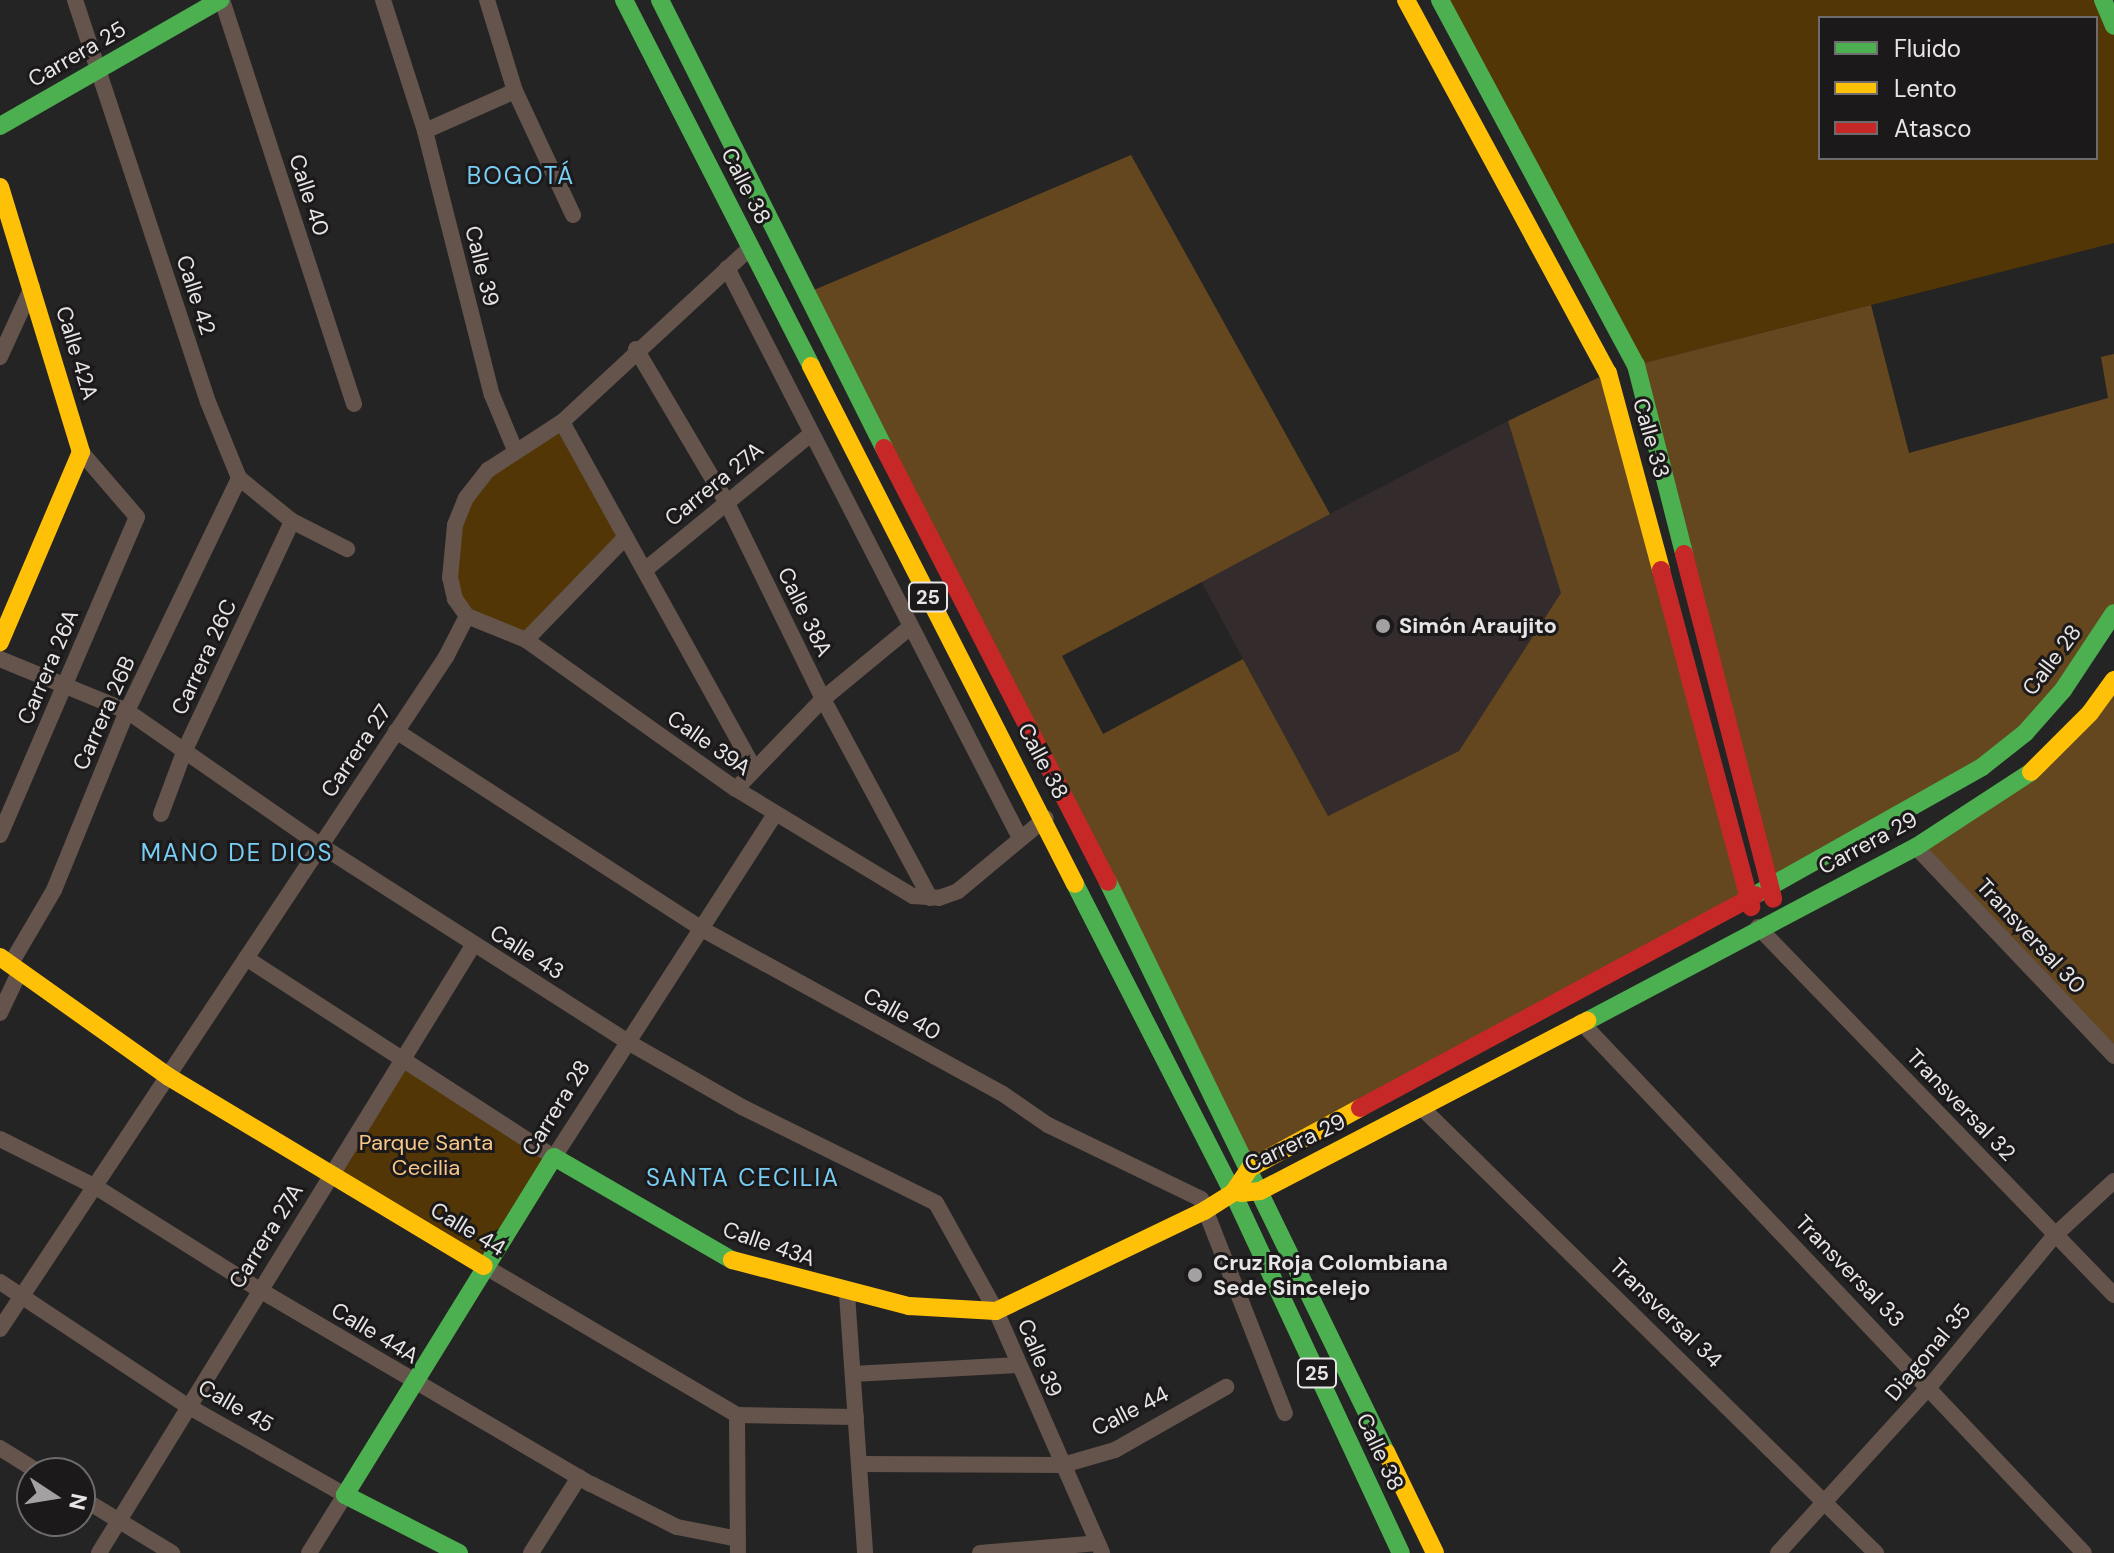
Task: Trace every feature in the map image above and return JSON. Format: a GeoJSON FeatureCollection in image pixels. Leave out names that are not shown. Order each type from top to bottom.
{"type":"FeatureCollection","features":[{"type":"Feature","properties":{"kind":"main road","name":"Carrera 25"},"geometry":{"type":"LineString","coordinates":[[0,126],[221,0]]}},
{"type":"Feature","properties":{"kind":"main road","name":"Calle 38"},"geometry":{"type":"LineString","coordinates":[[624,0],[1046,818],[1233,1193],[1401,1553]]}},
{"type":"Feature","properties":{"kind":"main road","name":"Calle 38"},"geometry":{"type":"LineString","coordinates":[[660,0],[1250,1168],[1435,1553]]}},
{"type":"Feature","properties":{"kind":"main road","name":"Calle 33"},"geometry":{"type":"LineString","coordinates":[[1406,0],[1608,373],[1758,927]]}},
{"type":"Feature","properties":{"kind":"main road","name":"Calle 33"},"geometry":{"type":"LineString","coordinates":[[1440,0],[1636,365],[1779,917]]}},
{"type":"Feature","properties":{"kind":"main road"},"geometry":{"type":"LineString","coordinates":[[2103,0],[2114,26]]}},
{"type":"Feature","properties":{"kind":"main road"},"geometry":{"type":"LineString","coordinates":[[1503,183],[1529,170]]}},
{"type":"Feature","properties":{"kind":"main road","name":"Calle 42A"},"geometry":{"type":"LineString","coordinates":[[0,187],[81,452]]}},
{"type":"Feature","properties":{"kind":"main road"},"geometry":{"type":"LineString","coordinates":[[0,642],[81,452]]}},
{"type":"Feature","properties":{"kind":"main road","name":"Calle 28"},"geometry":{"type":"LineString","coordinates":[[2025,733],[2063,690],[2114,613]]}},
{"type":"Feature","properties":{"kind":"main road","name":"Carrera 29"},"geometry":{"type":"LineString","coordinates":[[1233,1193],[1260,1191],[1422,1108],[1758,927],[1916,847],[2028,775],[2090,713],[2114,680]]}},
{"type":"Feature","properties":{"kind":"main road","name":"Carrera 29"},"geometry":{"type":"LineString","coordinates":[[1233,1193],[1250,1168],[1747,895],[1911,811],[2025,733]]}},
{"type":"Feature","properties":{"kind":"main road","name":"Calle 44"},"geometry":{"type":"LineString","coordinates":[[10,965],[169,1077],[484,1266]]}},
{"type":"Feature","properties":{"kind":"main road","name":"Calle 43A"},"geometry":{"type":"LineString","coordinates":[[554,1157],[739,1264],[847,1294],[949,1310],[996,1311],[1204,1211],[1233,1193]]}},
{"type":"Feature","properties":{"kind":"main road","name":"Carrera 28"},"geometry":{"type":"LineString","coordinates":[[345,1495],[554,1157]]}},
{"type":"Feature","properties":{"kind":"main road","name":"Calle 45"},"geometry":{"type":"LineString","coordinates":[[345,1495],[459,1553]]}},
{"type":"Feature","properties":{"kind":"street","name":"Calle 42"},"geometry":{"type":"LineString","coordinates":[[75,0],[208,402],[239,478],[292,521],[347,549]]}},
{"type":"Feature","properties":{"kind":"street","name":"Calle 40"},"geometry":{"type":"LineString","coordinates":[[221,0],[354,404]]}},
{"type":"Feature","properties":{"kind":"street","name":"Calle 39"},"geometry":{"type":"LineString","coordinates":[[383,0],[425,131],[492,395],[515,450]]}},
{"type":"Feature","properties":{"kind":"street"},"geometry":{"type":"LineString","coordinates":[[487,0],[515,91],[573,215]]}},
{"type":"Feature","properties":{"kind":"street"},"geometry":{"type":"LineString","coordinates":[[425,131],[515,91]]}},
{"type":"Feature","properties":{"kind":"street"},"geometry":{"type":"LineString","coordinates":[[467,616],[455,599],[450,578],[455,525],[488,470],[562,422],[636,349],[750,248]]}},
{"type":"Feature","properties":{"kind":"street"},"geometry":{"type":"LineString","coordinates":[[727,268],[909,628],[1020,838]]}},
{"type":"Feature","properties":{"kind":"street"},"geometry":{"type":"LineString","coordinates":[[0,357],[32,287]]}},
{"type":"Feature","properties":{"kind":"street","name":"Calle 38A"},"geometry":{"type":"LineString","coordinates":[[636,349],[727,503],[823,699],[930,898]]}},
{"type":"Feature","properties":{"kind":"street"},"geometry":{"type":"LineString","coordinates":[[562,422],[754,768]]}},
{"type":"Feature","properties":{"kind":"street","name":"Carrera 27A"},"geometry":{"type":"LineString","coordinates":[[646,569],[811,434]]}},
{"type":"Feature","properties":{"kind":"street","name":"Calle 42A"},"geometry":{"type":"LineString","coordinates":[[81,452],[137,517]]}},
{"type":"Feature","properties":{"kind":"street","name":"Carrera 26B"},"geometry":{"type":"LineString","coordinates":[[0,1013],[10,965],[54,890],[127,711],[239,478]]}},
{"type":"Feature","properties":{"kind":"street","name":"Carrera 26A"},"geometry":{"type":"LineString","coordinates":[[0,835],[137,517]]}},
{"type":"Feature","properties":{"kind":"street","name":"Carrera 26C"},"geometry":{"type":"LineString","coordinates":[[161,814],[184,752],[292,521]]}},
{"type":"Feature","properties":{"kind":"street"},"geometry":{"type":"LineString","coordinates":[[526,640],[625,538]]}},
{"type":"Feature","properties":{"kind":"street","name":"Calle 39A"},"geometry":{"type":"LineString","coordinates":[[467,616],[526,640],[775,814],[893,886],[930,898]]}},
{"type":"Feature","properties":{"kind":"street","name":"Carrera 27"},"geometry":{"type":"LineString","coordinates":[[0,1329],[396,731],[467,616]]}},
{"type":"Feature","properties":{"kind":"street"},"geometry":{"type":"LineString","coordinates":[[736,789],[823,699],[909,628]]}},
{"type":"Feature","properties":{"kind":"street","name":"Calle 43"},"geometry":{"type":"LineString","coordinates":[[0,659],[127,711],[320,845],[626,1041],[742,1107],[936,1203],[996,1311]]}},
{"type":"Feature","properties":{"kind":"street","name":"Calle 40"},"geometry":{"type":"LineString","coordinates":[[396,731],[700,928],[1003,1094],[1048,1125],[1191,1191],[1201,1199],[1285,1413]]}},
{"type":"Feature","properties":{"kind":"street","name":"Carrera 28"},"geometry":{"type":"LineString","coordinates":[[554,1157],[775,814]]}},
{"type":"Feature","properties":{"kind":"street"},"geometry":{"type":"LineString","coordinates":[[930,898],[958,891],[1046,818]]}},
{"type":"Feature","properties":{"kind":"street","name":"Transversal 30"},"geometry":{"type":"LineString","coordinates":[[1916,847],[2114,1056]]}},
{"type":"Feature","properties":{"kind":"street"},"geometry":{"type":"LineString","coordinates":[[1777,944],[1779,917]]}},
{"type":"Feature","properties":{"kind":"street","name":"Transversal 32"},"geometry":{"type":"LineString","coordinates":[[1758,927],[2114,1295]]}},
{"type":"Feature","properties":{"kind":"street","name":"Carrera 27A"},"geometry":{"type":"LineString","coordinates":[[99,1553],[186,1405],[474,944]]}},
{"type":"Feature","properties":{"kind":"street","name":"Calle 43A"},"geometry":{"type":"LineString","coordinates":[[246,958],[554,1157]]}},
{"type":"Feature","properties":{"kind":"street","name":"Transversal 33"},"geometry":{"type":"LineString","coordinates":[[1581,1022],[1930,1386],[2084,1553]]}},
{"type":"Feature","properties":{"kind":"street","name":"Transversal 34"},"geometry":{"type":"LineString","coordinates":[[1422,1108],[1828,1501],[1876,1553]]}},
{"type":"Feature","properties":{"kind":"street","name":"Calle 44A"},"geometry":{"type":"LineString","coordinates":[[0,1139],[96,1187],[258,1289],[579,1477],[677,1527],[738,1546]]}},
{"type":"Feature","properties":{"kind":"street","name":"Diagonal 35"},"geometry":{"type":"LineString","coordinates":[[1778,1553],[1930,1386],[2055,1235],[2114,1181]]}},
{"type":"Feature","properties":{"kind":"street","name":"Calle 44"},"geometry":{"type":"LineString","coordinates":[[484,1266],[737,1415],[856,1417]]}},
{"type":"Feature","properties":{"kind":"street","name":"Calle 45"},"geometry":{"type":"LineString","coordinates":[[0,1282],[186,1405],[345,1495]]}},
{"type":"Feature","properties":{"kind":"street"},"geometry":{"type":"LineString","coordinates":[[847,1294],[865,1553]]}},
{"type":"Feature","properties":{"kind":"street","name":"Calle 39"},"geometry":{"type":"LineString","coordinates":[[996,1311],[1100,1548]]}},
{"type":"Feature","properties":{"kind":"street"},"geometry":{"type":"LineString","coordinates":[[853,1374],[1019,1365]]}},
{"type":"Feature","properties":{"kind":"street","name":"Calle 44"},"geometry":{"type":"LineString","coordinates":[[859,1464],[1063,1465],[1115,1450],[1226,1387]]}},
{"type":"Feature","properties":{"kind":"street"},"geometry":{"type":"LineString","coordinates":[[737,1415],[738,1546]]}},
{"type":"Feature","properties":{"kind":"street"},"geometry":{"type":"LineString","coordinates":[[531,1553],[579,1477]]}},
{"type":"Feature","properties":{"kind":"street","name":"Carrera 28"},"geometry":{"type":"LineString","coordinates":[[309,1553],[345,1495]]}},
{"type":"Feature","properties":{"kind":"street"},"geometry":{"type":"LineString","coordinates":[[96,1506],[172,1553]]}},
{"type":"Feature","properties":{"kind":"street"},"geometry":{"type":"LineString","coordinates":[[980,1553],[1100,1548]]}},
{"type":"Feature","properties":{"kind":"shaded area"},"geometry":{"type":"Polygon","coordinates":[[[1131,155],[1330,514],[1062,656],[1103,734],[1243,659],[1328,816],[1459,751],[1561,593],[1508,421],[1608,373],[1747,895],[1250,1168],[807,293],[1131,155]]]}},
{"type":"Feature","properties":{"kind":"shaded area"},"geometry":{"type":"Polygon","coordinates":[[[1871,305],[1909,453],[2108,398],[2101,357],[2114,354],[2114,613],[2025,733],[1769,885],[1636,365],[1871,305]]]}},
{"type":"Feature","properties":{"kind":"shaded area","name":"Simón Araujito"},"geometry":{"type":"Polygon","coordinates":[[[1508,421],[1562,593],[1459,751],[1328,816],[1201,581],[1508,421]]]}},
{"type":"Feature","properties":{"kind":"shaded area"},"geometry":{"type":"Polygon","coordinates":[[[2114,680],[2114,1056],[1916,847],[1987,802],[2114,680]]]}},
{"type":"Feature","properties":{"kind":"green space"},"geometry":{"type":"Polygon","coordinates":[[[1440,0],[2103,0],[2114,26],[2114,243],[1636,365],[1440,0]]]}},
{"type":"Feature","properties":{"kind":"green space"},"geometry":{"type":"Polygon","coordinates":[[[562,422],[625,538],[526,640],[467,616],[450,578],[455,525],[488,470],[562,422]]]}},
{"type":"Feature","properties":{"kind":"green space","name":"Parque Santa Cecilia"},"geometry":{"type":"Polygon","coordinates":[[[404,1060],[554,1157],[484,1266],[330,1175],[404,1060]]]}},
{"type":"Feature","properties":{"kind":"traffic: fast"},"geometry":{"type":"LineString","coordinates":[[0,126],[220,0]]}},
{"type":"Feature","properties":{"kind":"traffic: fast"},"geometry":{"type":"LineString","coordinates":[[624,0],[811,366]]}},
{"type":"Feature","properties":{"kind":"traffic: fast"},"geometry":{"type":"LineString","coordinates":[[660,0],[884,448]]}},
{"type":"Feature","properties":{"kind":"traffic: fast"},"geometry":{"type":"LineString","coordinates":[[1440,0],[1636,365],[1684,554]]}},
{"type":"Feature","properties":{"kind":"traffic: fast"},"geometry":{"type":"LineString","coordinates":[[2103,0],[2114,26]]}},
{"type":"Feature","properties":{"kind":"traffic: fast"},"geometry":{"type":"LineString","coordinates":[[1755,895],[1982,767],[2025,733],[2063,690],[2114,613]]}},
{"type":"Feature","properties":{"kind":"traffic: fast"},"geometry":{"type":"LineString","coordinates":[[1587,1021],[1916,847],[2031,772]]}},
{"type":"Feature","properties":{"kind":"traffic: fast"},"geometry":{"type":"LineString","coordinates":[[1108,882],[1386,1452]]}},
{"type":"Feature","properties":{"kind":"traffic: fast"},"geometry":{"type":"LineString","coordinates":[[1075,884],[1233,1193],[1401,1553]]}},
{"type":"Feature","properties":{"kind":"traffic: fast"},"geometry":{"type":"LineString","coordinates":[[459,1553],[345,1495],[554,1157],[732,1260]]}},
{"type":"Feature","properties":{"kind":"traffic: slow"},"geometry":{"type":"LineString","coordinates":[[1406,0],[1608,373],[1661,570]]}},
{"type":"Feature","properties":{"kind":"traffic: slow"},"geometry":{"type":"LineString","coordinates":[[0,187],[81,452],[0,642]]}},
{"type":"Feature","properties":{"kind":"traffic: slow"},"geometry":{"type":"LineString","coordinates":[[811,366],[1075,884]]}},
{"type":"Feature","properties":{"kind":"traffic: slow"},"geometry":{"type":"LineString","coordinates":[[2031,772],[2090,713],[2114,680]]}},
{"type":"Feature","properties":{"kind":"traffic: slow"},"geometry":{"type":"LineString","coordinates":[[0,957],[169,1077],[484,1266]]}},
{"type":"Feature","properties":{"kind":"traffic: slow"},"geometry":{"type":"LineString","coordinates":[[1241,1193],[1260,1191],[1587,1021]]}},
{"type":"Feature","properties":{"kind":"traffic: slow"},"geometry":{"type":"LineString","coordinates":[[732,1260],[909,1306],[996,1311],[1204,1211],[1233,1193],[1250,1168],[1360,1108]]}},
{"type":"Feature","properties":{"kind":"traffic: slow"},"geometry":{"type":"LineString","coordinates":[[1386,1452],[1435,1553]]}},
{"type":"Feature","properties":{"kind":"traffic: jam"},"geometry":{"type":"LineString","coordinates":[[884,448],[1108,882]]}},
{"type":"Feature","properties":{"kind":"traffic: jam"},"geometry":{"type":"LineString","coordinates":[[1684,554],[1773,899]]}},
{"type":"Feature","properties":{"kind":"traffic: jam"},"geometry":{"type":"LineString","coordinates":[[1661,570],[1751,907]]}},
{"type":"Feature","properties":{"kind":"traffic: jam"},"geometry":{"type":"LineString","coordinates":[[1360,1108],[1755,895]]}},
{"type":"Feature","properties":{"kind":"place","name":"Simón Araujito"},"geometry":{"type":"Point","coordinates":[1383,626]}},
{"type":"Feature","properties":{"kind":"place","name":"Cruz Roja Colombiana Sede Sincelejo"},"geometry":{"type":"Point","coordinates":[1195,1275]}},
{"type":"Feature","properties":{"kind":"district","name":"BOGOTÁ"},"geometry":{"type":"Point","coordinates":[521,176]}},
{"type":"Feature","properties":{"kind":"district","name":"MANO DE DIOS"},"geometry":{"type":"Point","coordinates":[237,853]}},
{"type":"Feature","properties":{"kind":"district","name":"SANTA CECILIA"},"geometry":{"type":"Point","coordinates":[743,1178]}}]}
